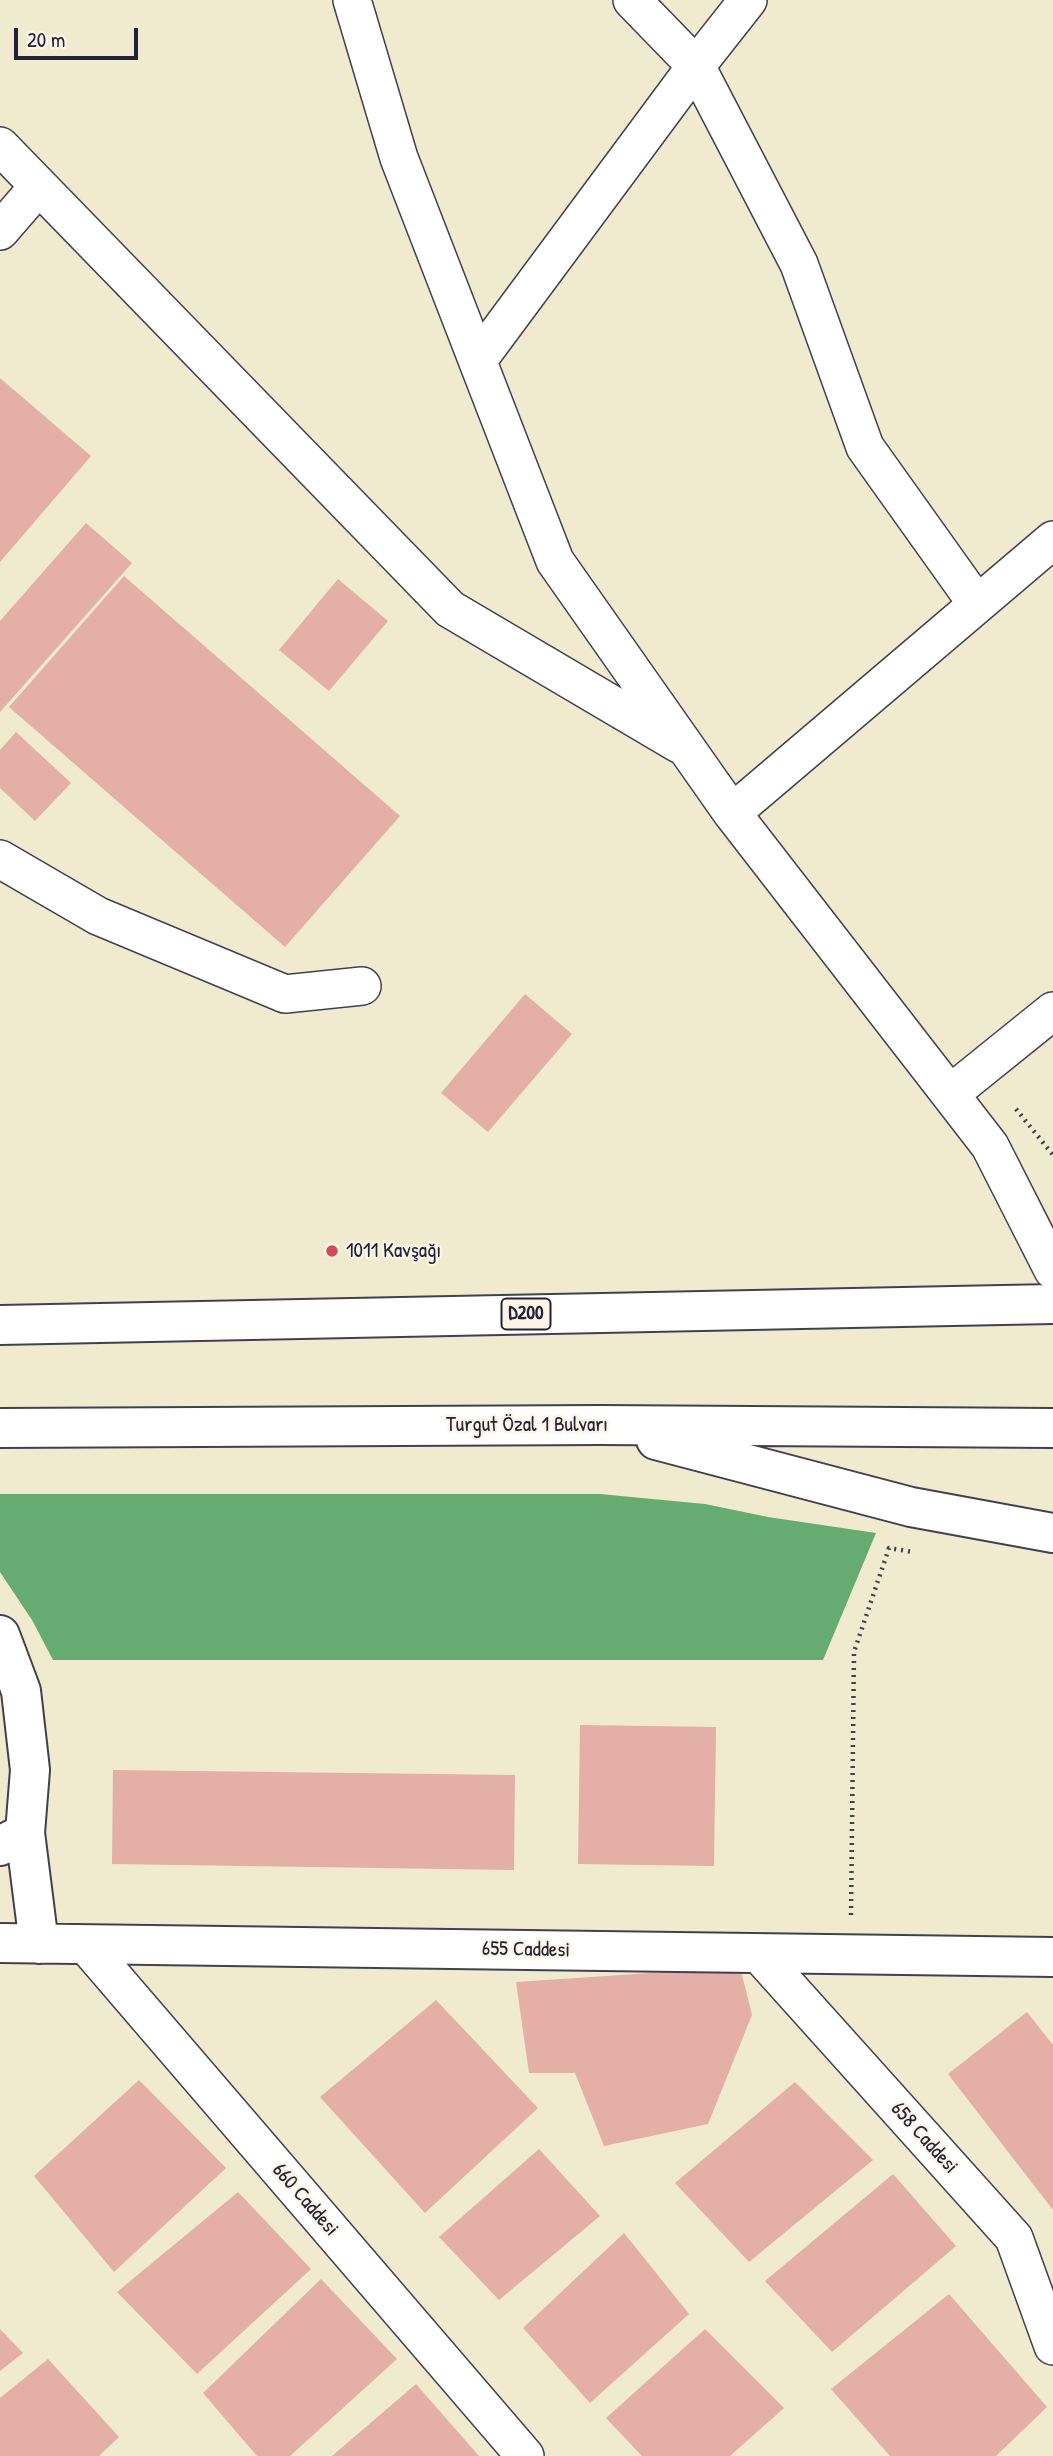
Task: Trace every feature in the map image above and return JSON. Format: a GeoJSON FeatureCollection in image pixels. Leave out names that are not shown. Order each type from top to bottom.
{"type":"FeatureCollection","features":[{"type":"Feature","properties":{"kind":"main road","name":"D200"},"geometry":{"type":"LineString","coordinates":[[0,1325],[1053,1304]]}},
{"type":"Feature","properties":{"kind":"main road"},"geometry":{"type":"LineString","coordinates":[[0,1309],[110,1323]]}},
{"type":"Feature","properties":{"kind":"main road"},"geometry":{"type":"LineString","coordinates":[[600,1425],[911,1507],[1053,1533]]}},
{"type":"Feature","properties":{"kind":"main road","name":"Turgut Özal 1 Bulvarı"},"geometry":{"type":"LineString","coordinates":[[0,1428],[600,1425],[1053,1428]]}},
{"type":"Feature","properties":{"kind":"main road"},"geometry":{"type":"LineString","coordinates":[[0,1635],[21,1691],[30,1770],[12,1839],[39,1944]]}},
{"type":"Feature","properties":{"kind":"main road","name":"655 Caddesi"},"geometry":{"type":"LineString","coordinates":[[0,1943],[1053,1957]]}},
{"type":"Feature","properties":{"kind":"street"},"geometry":{"type":"LineString","coordinates":[[352,0],[399,158],[555,561],[732,813],[990,1146],[1053,1270]]}},
{"type":"Feature","properties":{"kind":"street"},"geometry":{"type":"LineString","coordinates":[[632,0],[696,66],[799,264],[865,447],[977,604]]}},
{"type":"Feature","properties":{"kind":"street"},"geometry":{"type":"LineString","coordinates":[[478,360],[748,0]]}},
{"type":"Feature","properties":{"kind":"street"},"geometry":{"type":"LineString","coordinates":[[0,146],[450,609],[689,750]]}},
{"type":"Feature","properties":{"kind":"street"},"geometry":{"type":"LineString","coordinates":[[0,231],[39,186]]}},
{"type":"Feature","properties":{"kind":"street"},"geometry":{"type":"LineString","coordinates":[[732,813],[1053,540]]}},
{"type":"Feature","properties":{"kind":"street"},"geometry":{"type":"LineString","coordinates":[[0,859],[98,916],[285,994],[362,986]]}},
{"type":"Feature","properties":{"kind":"street"},"geometry":{"type":"LineString","coordinates":[[950,1094],[1053,1011]]}},
{"type":"Feature","properties":{"kind":"street","name":"660 Caddesi"},"geometry":{"type":"LineString","coordinates":[[86,1945],[525,2456]]}},
{"type":"Feature","properties":{"kind":"street","name":"658 Caddesi"},"geometry":{"type":"LineString","coordinates":[[758,1953],[1014,2238],[1053,2346]]}},
{"type":"Feature","properties":{"kind":"path"},"geometry":{"type":"LineString","coordinates":[[850,1954],[854,1652],[888,1548],[916,1553]]}},
{"type":"Feature","properties":{"kind":"green space"},"geometry":{"type":"Polygon","coordinates":[[[0,1494],[600,1494],[705,1504],[768,1517],[876,1533],[823,1660],[53,1660],[32,1620],[0,1572],[0,1494]]]}},
{"type":"Feature","properties":{"kind":"building"},"geometry":{"type":"Polygon","coordinates":[[[0,378],[91,456],[0,562],[0,378]]]}},
{"type":"Feature","properties":{"kind":"building"},"geometry":{"type":"Polygon","coordinates":[[[86,523],[132,563],[0,712],[0,621],[86,523]]]}},
{"type":"Feature","properties":{"kind":"building"},"geometry":{"type":"Polygon","coordinates":[[[124,576],[400,816],[285,947],[9,707],[124,576]]]}},
{"type":"Feature","properties":{"kind":"building"},"geometry":{"type":"Polygon","coordinates":[[[338,579],[388,621],[329,691],[279,650],[338,579]]]}},
{"type":"Feature","properties":{"kind":"building"},"geometry":{"type":"Polygon","coordinates":[[[16,732],[71,783],[35,821],[0,788],[0,750],[16,732]]]}},
{"type":"Feature","properties":{"kind":"building"},"geometry":{"type":"Polygon","coordinates":[[[525,994],[572,1034],[488,1132],[441,1093],[525,994]]]}},
{"type":"Feature","properties":{"kind":"building"},"geometry":{"type":"Polygon","coordinates":[[[580,1725],[716,1727],[714,1866],[578,1864],[580,1725]]]}},
{"type":"Feature","properties":{"kind":"building"},"geometry":{"type":"Polygon","coordinates":[[[113,1770],[515,1775],[514,1870],[112,1864],[113,1770]]]}},
{"type":"Feature","properties":{"kind":"building"},"geometry":{"type":"Polygon","coordinates":[[[740,1967],[752,2015],[708,2124],[604,2146],[575,2073],[529,2073],[516,1982],[740,1967]]]}},
{"type":"Feature","properties":{"kind":"building"},"geometry":{"type":"Polygon","coordinates":[[[436,2000],[538,2108],[425,2213],[320,2097],[436,2000]]]}},
{"type":"Feature","properties":{"kind":"building"},"geometry":{"type":"Polygon","coordinates":[[[1027,2012],[1053,2045],[1053,2210],[948,2074],[1027,2012]]]}},
{"type":"Feature","properties":{"kind":"building"},"geometry":{"type":"Polygon","coordinates":[[[139,2080],[226,2168],[114,2272],[34,2176],[139,2080]]]}},
{"type":"Feature","properties":{"kind":"building"},"geometry":{"type":"Polygon","coordinates":[[[795,2082],[873,2160],[749,2262],[675,2183],[795,2082]]]}},
{"type":"Feature","properties":{"kind":"building"},"geometry":{"type":"Polygon","coordinates":[[[539,2149],[600,2216],[499,2300],[439,2237],[539,2149]]]}},
{"type":"Feature","properties":{"kind":"building"},"geometry":{"type":"Polygon","coordinates":[[[893,2174],[956,2246],[832,2352],[765,2281],[893,2174]]]}},
{"type":"Feature","properties":{"kind":"building"},"geometry":{"type":"Polygon","coordinates":[[[238,2192],[311,2269],[197,2374],[117,2292],[238,2192]]]}},
{"type":"Feature","properties":{"kind":"building"},"geometry":{"type":"Polygon","coordinates":[[[624,2233],[689,2314],[590,2403],[523,2328],[624,2233]]]}},
{"type":"Feature","properties":{"kind":"building"},"geometry":{"type":"Polygon","coordinates":[[[321,2279],[397,2359],[290,2456],[257,2456],[203,2393],[321,2279]]]}},
{"type":"Feature","properties":{"kind":"building"},"geometry":{"type":"Polygon","coordinates":[[[949,2294],[1047,2407],[996,2456],[890,2456],[831,2389],[949,2294]]]}},
{"type":"Feature","properties":{"kind":"building"},"geometry":{"type":"Polygon","coordinates":[[[0,2329],[23,2353],[0,2371],[0,2329]]]}},
{"type":"Feature","properties":{"kind":"building"},"geometry":{"type":"Polygon","coordinates":[[[705,2329],[784,2408],[730,2456],[642,2456],[606,2418],[705,2329]]]}},
{"type":"Feature","properties":{"kind":"building"},"geometry":{"type":"Polygon","coordinates":[[[48,2359],[119,2437],[99,2456],[0,2456],[0,2398],[48,2359]]]}},
{"type":"Feature","properties":{"kind":"building"},"geometry":{"type":"Polygon","coordinates":[[[416,2384],[479,2456],[332,2456],[416,2384]]]}},
{"type":"Feature","properties":{"kind":"place","name":"1011 Kavşağı"},"geometry":{"type":"Point","coordinates":[332,1251]}}]}
